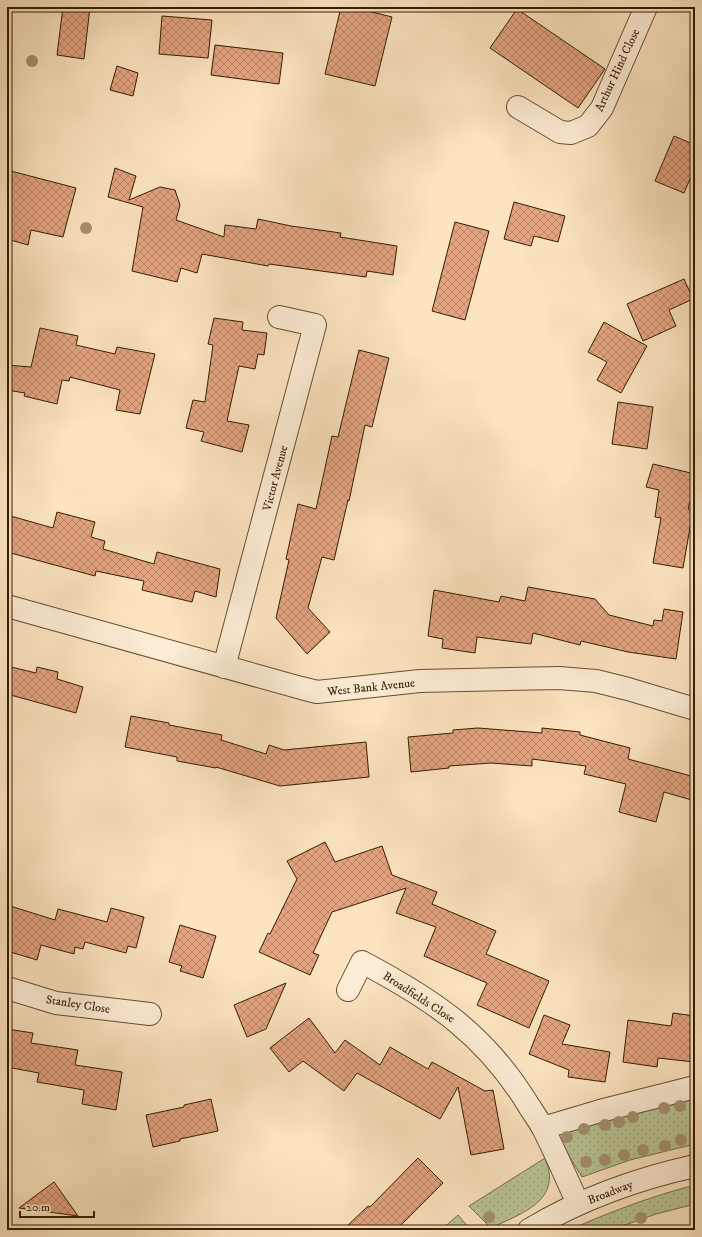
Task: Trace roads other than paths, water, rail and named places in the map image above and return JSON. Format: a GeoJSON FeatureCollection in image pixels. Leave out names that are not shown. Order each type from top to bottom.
{"type":"FeatureCollection","features":[{"type":"Feature","properties":{"kind":"street","name":"Arthur Hind Close"},"geometry":{"type":"LineString","coordinates":[[518,107],[560,132],[571,133],[588,126],[602,108],[646,7]]}},
{"type":"Feature","properties":{"kind":"street","name":"Victor Avenue"},"geometry":{"type":"LineString","coordinates":[[224,667],[315,325],[279,317]]}},
{"type":"Feature","properties":{"kind":"street","name":"West Bank Avenue"},"geometry":{"type":"LineString","coordinates":[[7,606],[317,692],[427,681],[559,678],[596,681],[695,709]]}},
{"type":"Feature","properties":{"kind":"street","name":"Broadfields Close"},"geometry":{"type":"LineString","coordinates":[[348,990],[366,954],[404,984],[450,1015],[468,1030],[517,1085],[543,1128],[578,1204]]}},
{"type":"Feature","properties":{"kind":"street","name":"Stanley Close"},"geometry":{"type":"LineString","coordinates":[[7,988],[56,1003],[150,1014]]}},
{"type":"Feature","properties":{"kind":"street"},"geometry":{"type":"LineString","coordinates":[[543,1128],[600,1110],[695,1087]]}},
{"type":"Feature","properties":{"kind":"street","name":"Broadway"},"geometry":{"type":"LineString","coordinates":[[529,1230],[578,1204],[648,1177],[695,1166]]}}]}
